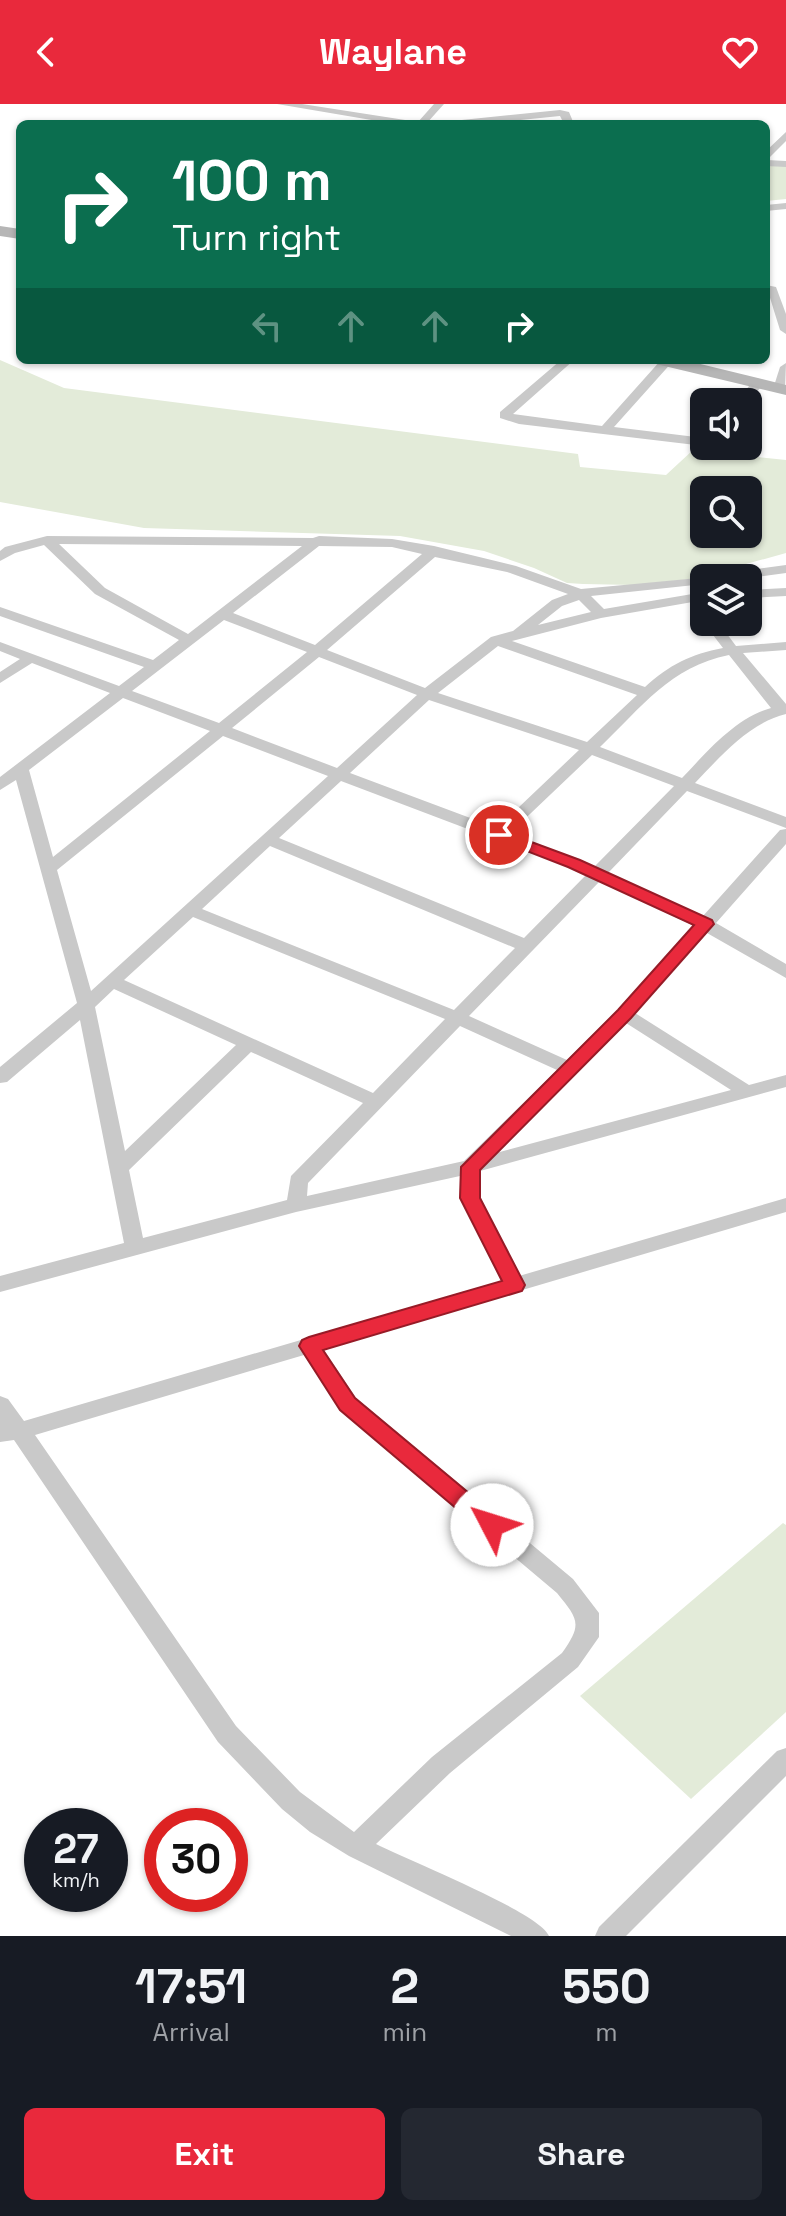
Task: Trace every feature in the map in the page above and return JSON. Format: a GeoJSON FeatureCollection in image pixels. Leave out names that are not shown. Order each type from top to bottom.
{"type":"FeatureCollection","features":[{"type":"Feature","properties":{"kind":"street"},"geometry":{"type":"LineString","coordinates":[[282,104],[391,120]]}},
{"type":"Feature","properties":{"kind":"street"},"geometry":{"type":"LineString","coordinates":[[422,120],[439,104]]}},
{"type":"Feature","properties":{"kind":"street"},"geometry":{"type":"LineString","coordinates":[[491,120],[560,113],[565,114],[567,120]]}},
{"type":"Feature","properties":{"kind":"street"},"geometry":{"type":"LineString","coordinates":[[770,153],[786,135]]}},
{"type":"Feature","properties":{"kind":"street"},"geometry":{"type":"LineString","coordinates":[[770,291],[786,328]]}},
{"type":"Feature","properties":{"kind":"street"},"geometry":{"type":"LineString","coordinates":[[563,364],[504,415],[519,420],[690,440]]}},
{"type":"Feature","properties":{"kind":"street"},"geometry":{"type":"LineString","coordinates":[[605,430],[663,364]]}},
{"type":"Feature","properties":{"kind":"street"},"geometry":{"type":"LineString","coordinates":[[682,364],[782,389],[786,367]]}},
{"type":"Feature","properties":{"kind":"street"},"geometry":{"type":"LineString","coordinates":[[754,388],[758,383]]}},
{"type":"Feature","properties":{"kind":"street"},"geometry":{"type":"LineString","coordinates":[[47,540],[100,591],[189,640]]}},
{"type":"Feature","properties":{"kind":"street"},"geometry":{"type":"LineString","coordinates":[[0,557],[10,550],[47,540],[392,543],[511,569],[581,594],[596,616]]}},
{"type":"Feature","properties":{"kind":"street"},"geometry":{"type":"LineString","coordinates":[[0,785],[319,540]]}},
{"type":"Feature","properties":{"kind":"street"},"geometry":{"type":"LineString","coordinates":[[50,868],[317,651],[434,550]]}},
{"type":"Feature","properties":{"kind":"street"},"geometry":{"type":"LineString","coordinates":[[511,569],[557,603],[596,616]]}},
{"type":"Feature","properties":{"kind":"street"},"geometry":{"type":"LineString","coordinates":[[762,572],[786,569]]}},
{"type":"Feature","properties":{"kind":"street"},"geometry":{"type":"LineString","coordinates":[[517,635],[557,603],[581,594],[690,592]]}},
{"type":"Feature","properties":{"kind":"street"},"geometry":{"type":"LineString","coordinates":[[0,1077],[86,1005],[427,694],[496,640],[690,592]]}},
{"type":"Feature","properties":{"kind":"street"},"geometry":{"type":"LineString","coordinates":[[762,593],[786,592]]}},
{"type":"Feature","properties":{"kind":"street"},"geometry":{"type":"LineString","coordinates":[[0,611],[155,666]]}},
{"type":"Feature","properties":{"kind":"street"},"geometry":{"type":"LineString","coordinates":[[223,614],[427,694],[589,748],[786,823]]}},
{"type":"Feature","properties":{"kind":"street"},"geometry":{"type":"LineString","coordinates":[[296,1205],[298,1181],[724,744],[763,715],[783,710],[721,636]]}},
{"type":"Feature","properties":{"kind":"street"},"geometry":{"type":"LineString","coordinates":[[496,640],[647,693]]}},
{"type":"Feature","properties":{"kind":"street"},"geometry":{"type":"LineString","coordinates":[[0,646],[598,874],[705,924],[786,972]]}},
{"type":"Feature","properties":{"kind":"street"},"geometry":{"type":"LineString","coordinates":[[499,835],[647,693],[681,665],[731,649],[786,646]]}},
{"type":"Feature","properties":{"kind":"street"},"geometry":{"type":"LineString","coordinates":[[0,679],[30,658]]}},
{"type":"Feature","properties":{"kind":"street"},"geometry":{"type":"LineString","coordinates":[[21,769],[86,1005],[135,1249]]}},
{"type":"Feature","properties":{"kind":"street"},"geometry":{"type":"LineString","coordinates":[[514,1285],[470,1198],[470,1167],[624,1014],[786,834]]}},
{"type":"Feature","properties":{"kind":"street"},"geometry":{"type":"LineString","coordinates":[[267,839],[527,946]]}},
{"type":"Feature","properties":{"kind":"street"},"geometry":{"type":"LineString","coordinates":[[190,910],[458,1018],[571,1069]]}},
{"type":"Feature","properties":{"kind":"street"},"geometry":{"type":"LineString","coordinates":[[112,981],[375,1101]]}},
{"type":"Feature","properties":{"kind":"street"},"geometry":{"type":"LineString","coordinates":[[624,1014],[745,1091]]}},
{"type":"Feature","properties":{"kind":"street"},"geometry":{"type":"LineString","coordinates":[[117,1170],[249,1043]]}},
{"type":"Feature","properties":{"kind":"street"},"geometry":{"type":"LineString","coordinates":[[0,1284],[296,1205],[470,1167],[786,1081]]}},
{"type":"Feature","properties":{"kind":"street"},"geometry":{"type":"LineString","coordinates":[[9,1432],[786,1205]]}},
{"type":"Feature","properties":{"kind":"street"},"geometry":{"type":"LineString","coordinates":[[309,1346],[348,1404],[565,1586],[587,1613],[587,1637],[570,1660],[441,1765],[357,1846]]}},
{"type":"Feature","properties":{"kind":"street"},"geometry":{"type":"LineString","coordinates":[[0,1405],[9,1432],[47,1467],[227,1734],[297,1806],[357,1846],[494,1911],[536,1936]]}},
{"type":"Feature","properties":{"kind":"street"},"geometry":{"type":"LineString","coordinates":[[608,1936],[786,1759]]}},
{"type":"Feature","properties":{"kind":"green space"},"geometry":{"type":"Polygon","coordinates":[[[770,165],[786,166],[786,199],[770,201],[770,165]]]}},
{"type":"Feature","properties":{"kind":"green space"},"geometry":{"type":"Polygon","coordinates":[[[0,360],[64,388],[578,454],[580,467],[666,475],[690,453],[690,460],[762,460],[762,457],[786,460],[786,553],[746,564],[690,564],[690,579],[633,585],[567,583],[484,551],[400,536],[144,528],[0,502],[0,360]]]}},
{"type":"Feature","properties":{"kind":"green space"},"geometry":{"type":"Polygon","coordinates":[[[783,1523],[786,1525],[786,1712],[691,1799],[580,1696],[783,1523]]]}},
{"type":"Feature","properties":{"kind":"route"},"geometry":{"type":"LineString","coordinates":[[492,1525],[348,1404],[309,1346],[514,1285],[470,1198],[470,1167],[571,1069],[705,924],[574,863],[499,835]]}}]}
